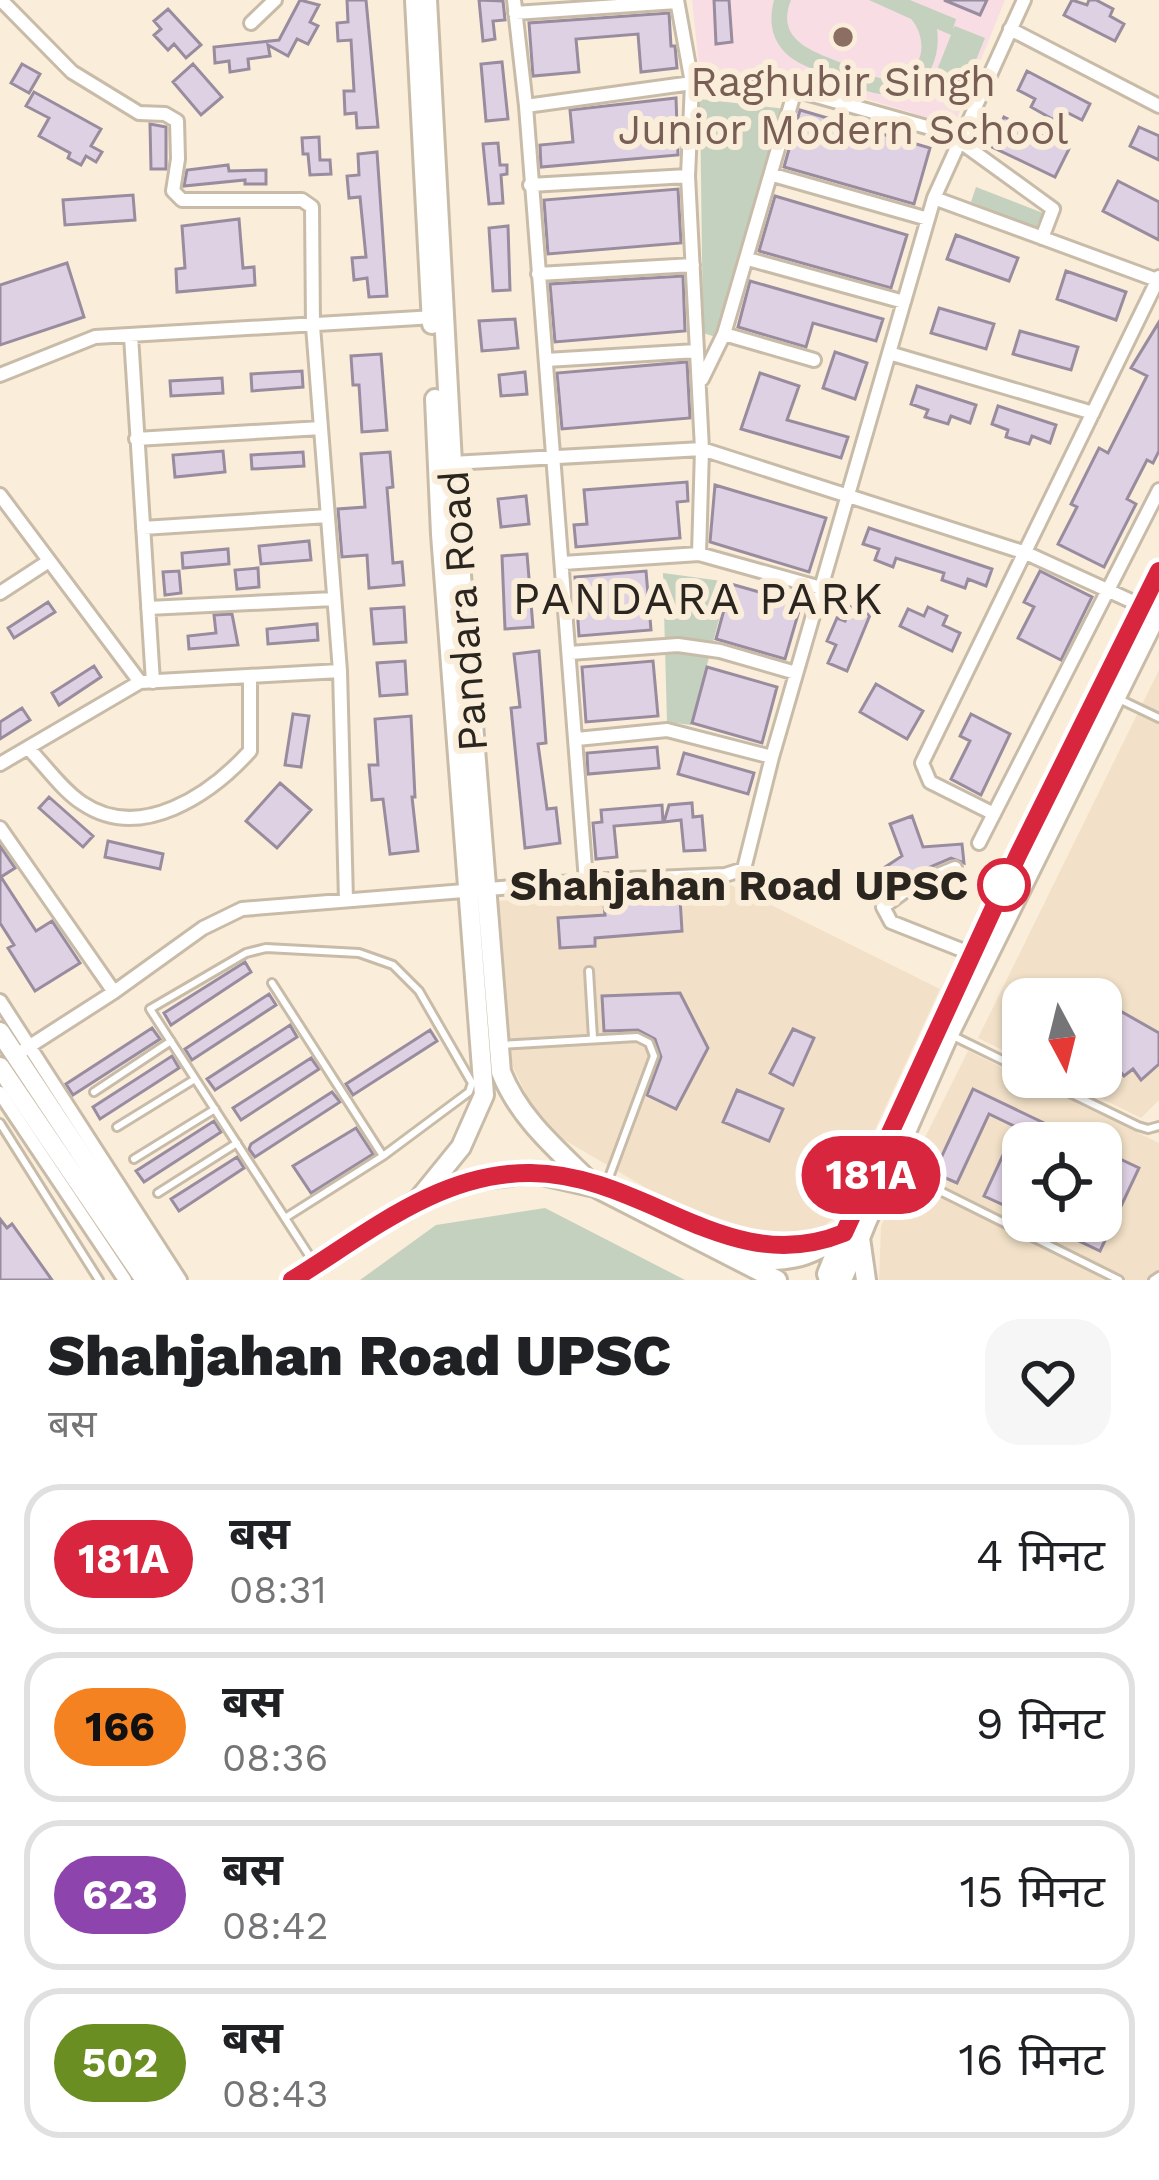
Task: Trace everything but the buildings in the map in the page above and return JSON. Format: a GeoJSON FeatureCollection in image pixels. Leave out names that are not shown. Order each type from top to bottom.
{"type":"FeatureCollection","features":[{"type":"Feature","properties":{"kind":"main road","name":"Pandara Road"},"geometry":{"type":"LineString","coordinates":[[415,0],[452,463],[484,1095],[461,1147],[418,1200]]}},
{"type":"Feature","properties":{"kind":"main road","name":"Pandara Road"},"geometry":{"type":"LineString","coordinates":[[427,0],[441,534],[477,891],[501,1072],[512,1099],[599,1189]]}},
{"type":"Feature","properties":{"kind":"main road"},"geometry":{"type":"LineString","coordinates":[[738,1260],[802,1257],[852,1235],[891,1166],[949,1034],[1115,698],[1150,608],[1159,571]]}},
{"type":"Feature","properties":{"kind":"main road"},"geometry":{"type":"LineString","coordinates":[[831,1279],[972,955],[1150,608]]}},
{"type":"Feature","properties":{"kind":"main road"},"geometry":{"type":"LineString","coordinates":[[0,1032],[164,1280]]}},
{"type":"Feature","properties":{"kind":"main road"},"geometry":{"type":"LineString","coordinates":[[15,1056],[145,1280]]}},
{"type":"Feature","properties":{"kind":"main road"},"geometry":{"type":"LineString","coordinates":[[292,1280],[418,1200],[474,1180],[534,1173],[599,1189],[777,1280]]}},
{"type":"Feature","properties":{"kind":"main road"},"geometry":{"type":"LineString","coordinates":[[852,1235],[866,1280]]}},
{"type":"Feature","properties":{"kind":"street"},"geometry":{"type":"LineString","coordinates":[[1,0],[72,72],[139,113],[165,114],[177,121],[175,195],[182,200],[308,202],[313,214],[313,326],[340,671],[346,900]]}},
{"type":"Feature","properties":{"kind":"street"},"geometry":{"type":"LineString","coordinates":[[251,22],[275,0]]}},
{"type":"Feature","properties":{"kind":"street"},"geometry":{"type":"LineString","coordinates":[[15,1056],[226,914],[586,881],[725,875],[744,869],[934,198],[1024,0]]}},
{"type":"Feature","properties":{"kind":"street"},"geometry":{"type":"LineString","coordinates":[[586,881],[515,6],[677,1],[692,83],[688,176],[702,449],[699,554]]}},
{"type":"Feature","properties":{"kind":"street"},"geometry":{"type":"LineString","coordinates":[[1010,29],[1159,106]]}},
{"type":"Feature","properties":{"kind":"street"},"geometry":{"type":"LineString","coordinates":[[526,106],[692,83],[795,90],[961,140],[1053,209],[1042,238]]}},
{"type":"Feature","properties":{"kind":"street"},"geometry":{"type":"LineString","coordinates":[[699,388],[724,334],[795,90]]}},
{"type":"Feature","properties":{"kind":"street"},"geometry":{"type":"LineString","coordinates":[[773,175],[928,219]]}},
{"type":"Feature","properties":{"kind":"street"},"geometry":{"type":"LineString","coordinates":[[530,185],[688,176]]}},
{"type":"Feature","properties":{"kind":"street"},"geometry":{"type":"LineString","coordinates":[[934,198],[1158,278],[922,763],[930,782],[994,814]]}},
{"type":"Feature","properties":{"kind":"street"},"geometry":{"type":"LineString","coordinates":[[748,259],[904,302]]}},
{"type":"Feature","properties":{"kind":"street"},"geometry":{"type":"LineString","coordinates":[[538,274],[693,265]]}},
{"type":"Feature","properties":{"kind":"street"},"geometry":{"type":"LineString","coordinates":[[0,375],[95,338],[437,317]]}},
{"type":"Feature","properties":{"kind":"street"},"geometry":{"type":"LineString","coordinates":[[724,334],[814,360]]}},
{"type":"Feature","properties":{"kind":"street"},"geometry":{"type":"LineString","coordinates":[[130,335],[148,608],[146,682]]}},
{"type":"Feature","properties":{"kind":"street"},"geometry":{"type":"LineString","coordinates":[[706,365],[739,339]]}},
{"type":"Feature","properties":{"kind":"street"},"geometry":{"type":"LineString","coordinates":[[546,360],[697,351]]}},
{"type":"Feature","properties":{"kind":"street"},"geometry":{"type":"LineString","coordinates":[[889,352],[1093,412]]}},
{"type":"Feature","properties":{"kind":"street"},"geometry":{"type":"LineString","coordinates":[[136,439],[321,428]]}},
{"type":"Feature","properties":{"kind":"street"},"geometry":{"type":"LineString","coordinates":[[452,463],[702,449],[1026,553],[1150,608]]}},
{"type":"Feature","properties":{"kind":"street"},"geometry":{"type":"LineString","coordinates":[[979,844],[1159,490]]}},
{"type":"Feature","properties":{"kind":"street"},"geometry":{"type":"LineString","coordinates":[[0,495],[146,682]]}},
{"type":"Feature","properties":{"kind":"street"},"geometry":{"type":"LineString","coordinates":[[142,528],[328,516]]}},
{"type":"Feature","properties":{"kind":"street"},"geometry":{"type":"LineString","coordinates":[[562,563],[699,554],[820,588]]}},
{"type":"Feature","properties":{"kind":"street"},"geometry":{"type":"LineString","coordinates":[[0,593],[49,561]]}},
{"type":"Feature","properties":{"kind":"street"},"geometry":{"type":"LineString","coordinates":[[148,608],[334,599]]}},
{"type":"Feature","properties":{"kind":"street"},"geometry":{"type":"LineString","coordinates":[[570,653],[678,645],[720,651],[796,674]]}},
{"type":"Feature","properties":{"kind":"street"},"geometry":{"type":"LineString","coordinates":[[0,764],[146,682],[340,671]]}},
{"type":"Feature","properties":{"kind":"street"},"geometry":{"type":"LineString","coordinates":[[28,748],[81,803],[106,814],[132,817],[187,806],[226,777],[250,751],[250,677]]}},
{"type":"Feature","properties":{"kind":"street"},"geometry":{"type":"LineString","coordinates":[[577,739],[667,730],[772,757]]}},
{"type":"Feature","properties":{"kind":"street"},"geometry":{"type":"LineString","coordinates":[[0,828],[114,992]]}},
{"type":"Feature","properties":{"kind":"street"},"geometry":{"type":"LineString","coordinates":[[955,868],[913,885],[883,907],[891,922],[972,955]]}},
{"type":"Feature","properties":{"kind":"street"},"geometry":{"type":"LineString","coordinates":[[0,1001],[15,1056],[180,1280]]}},
{"type":"Feature","properties":{"kind":"street"},"geometry":{"type":"LineString","coordinates":[[0,1093],[125,1280]]}},
{"type":"Feature","properties":{"kind":"lane"},"geometry":{"type":"LineString","coordinates":[[1115,698],[1159,718]]}},
{"type":"Feature","properties":{"kind":"lane"},"geometry":{"type":"LineString","coordinates":[[285,1218],[383,1156],[470,1092],[472,1083],[418,991],[393,965],[359,953],[266,948],[246,953],[150,1010],[316,1266]]}},
{"type":"Feature","properties":{"kind":"lane"},"geometry":{"type":"LineString","coordinates":[[589,971],[593,1038]]}},
{"type":"Feature","properties":{"kind":"lane"},"geometry":{"type":"LineString","coordinates":[[272,982],[383,1156]]}},
{"type":"Feature","properties":{"kind":"lane"},"geometry":{"type":"LineString","coordinates":[[949,1034],[1002,1060]]}},
{"type":"Feature","properties":{"kind":"lane"},"geometry":{"type":"LineString","coordinates":[[500,1045],[641,1038],[654,1053],[599,1189]]}},
{"type":"Feature","properties":{"kind":"lane"},"geometry":{"type":"LineString","coordinates":[[94,1093],[171,1041]]}},
{"type":"Feature","properties":{"kind":"lane"},"geometry":{"type":"LineString","coordinates":[[117,1127],[195,1079]]}},
{"type":"Feature","properties":{"kind":"lane"},"geometry":{"type":"LineString","coordinates":[[1080,1098],[1138,1126],[1159,1126]]}},
{"type":"Feature","properties":{"kind":"lane"},"geometry":{"type":"LineString","coordinates":[[134,1159],[215,1109]]}},
{"type":"Feature","properties":{"kind":"lane"},"geometry":{"type":"LineString","coordinates":[[0,1123],[99,1280]]}},
{"type":"Feature","properties":{"kind":"lane"},"geometry":{"type":"LineString","coordinates":[[158,1193],[237,1143]]}},
{"type":"Feature","properties":{"kind":"lane"},"geometry":{"type":"LineString","coordinates":[[891,1166],[1118,1280]]}},
{"type":"Feature","properties":{"kind":"shaded area","name":"Raghubir Singh Junior Modern School"},"geometry":{"type":"Polygon","coordinates":[[[692,0],[1005,0],[954,126],[799,78],[700,75],[692,0]]]}},
{"type":"Feature","properties":{"kind":"shaded area"},"geometry":{"type":"Polygon","coordinates":[[[1159,670],[1159,1100],[1141,1118],[1101,1098],[1122,1098],[1122,978],[1008,978],[1159,670]]]}},
{"type":"Feature","properties":{"kind":"shaded area"},"geometry":{"type":"Polygon","coordinates":[[[729,884],[940,989],[834,1218],[799,1245],[777,1251],[754,1251],[561,1138],[533,1109],[513,1067],[505,1029],[497,901],[729,884]]]}},
{"type":"Feature","properties":{"kind":"shaded area"},"geometry":{"type":"Polygon","coordinates":[[[1002,989],[1002,1050],[978,1038],[1002,989]]]}},
{"type":"Feature","properties":{"kind":"shaded area"},"geometry":{"type":"Polygon","coordinates":[[[968,1051],[1002,1067],[1002,1098],[1066,1098],[1115,1122],[1002,1122],[1002,1242],[1122,1242],[1122,1125],[1159,1143],[1159,1280],[879,1280],[881,1226],[968,1051]]]}},
{"type":"Feature","properties":{"kind":"green space"},"geometry":{"type":"Polygon","coordinates":[[[774,0],[791,0],[788,25],[799,42],[886,79],[898,78],[915,67],[921,38],[911,19],[869,0],[910,0],[956,19],[953,29],[985,38],[963,92],[933,80],[951,35],[937,29],[932,66],[918,85],[895,94],[873,93],[789,56],[772,29],[774,0]]]}},
{"type":"Feature","properties":{"kind":"green space"},"geometry":{"type":"Polygon","coordinates":[[[700,99],[787,109],[719,338],[703,333],[700,99]]]}},
{"type":"Feature","properties":{"kind":"green space"},"geometry":{"type":"Polygon","coordinates":[[[976,187],[1043,213],[1037,228],[971,202],[976,187]]]}},
{"type":"Feature","properties":{"kind":"green space"},"geometry":{"type":"Polygon","coordinates":[[[663,573],[729,582],[691,725],[667,722],[663,573]]]}},
{"type":"Feature","properties":{"kind":"green space"},"geometry":{"type":"Polygon","coordinates":[[[545,1208],[685,1280],[360,1280],[436,1225],[545,1208]]]}},
{"type":"Feature","properties":{"kind":"bus line","name":"181A"},"geometry":{"type":"LineString","coordinates":[[292,1280],[418,1200],[474,1180],[534,1173],[595,1187],[738,1260],[787,1261],[817,1253],[844,1233],[1018,855],[1159,571]]}},
{"type":"Feature","properties":{"kind":"place","name":"Raghubir Singh Junior Modern School"},"geometry":{"type":"Point","coordinates":[843,37]}},
{"type":"Feature","properties":{"kind":"place","name":"Shahjahan Road UPSC"},"geometry":{"type":"Point","coordinates":[1004,885]}},
{"type":"Feature","properties":{"kind":"district","name":"PANDARA PARK"},"geometry":{"type":"Point","coordinates":[699,598]}}]}
